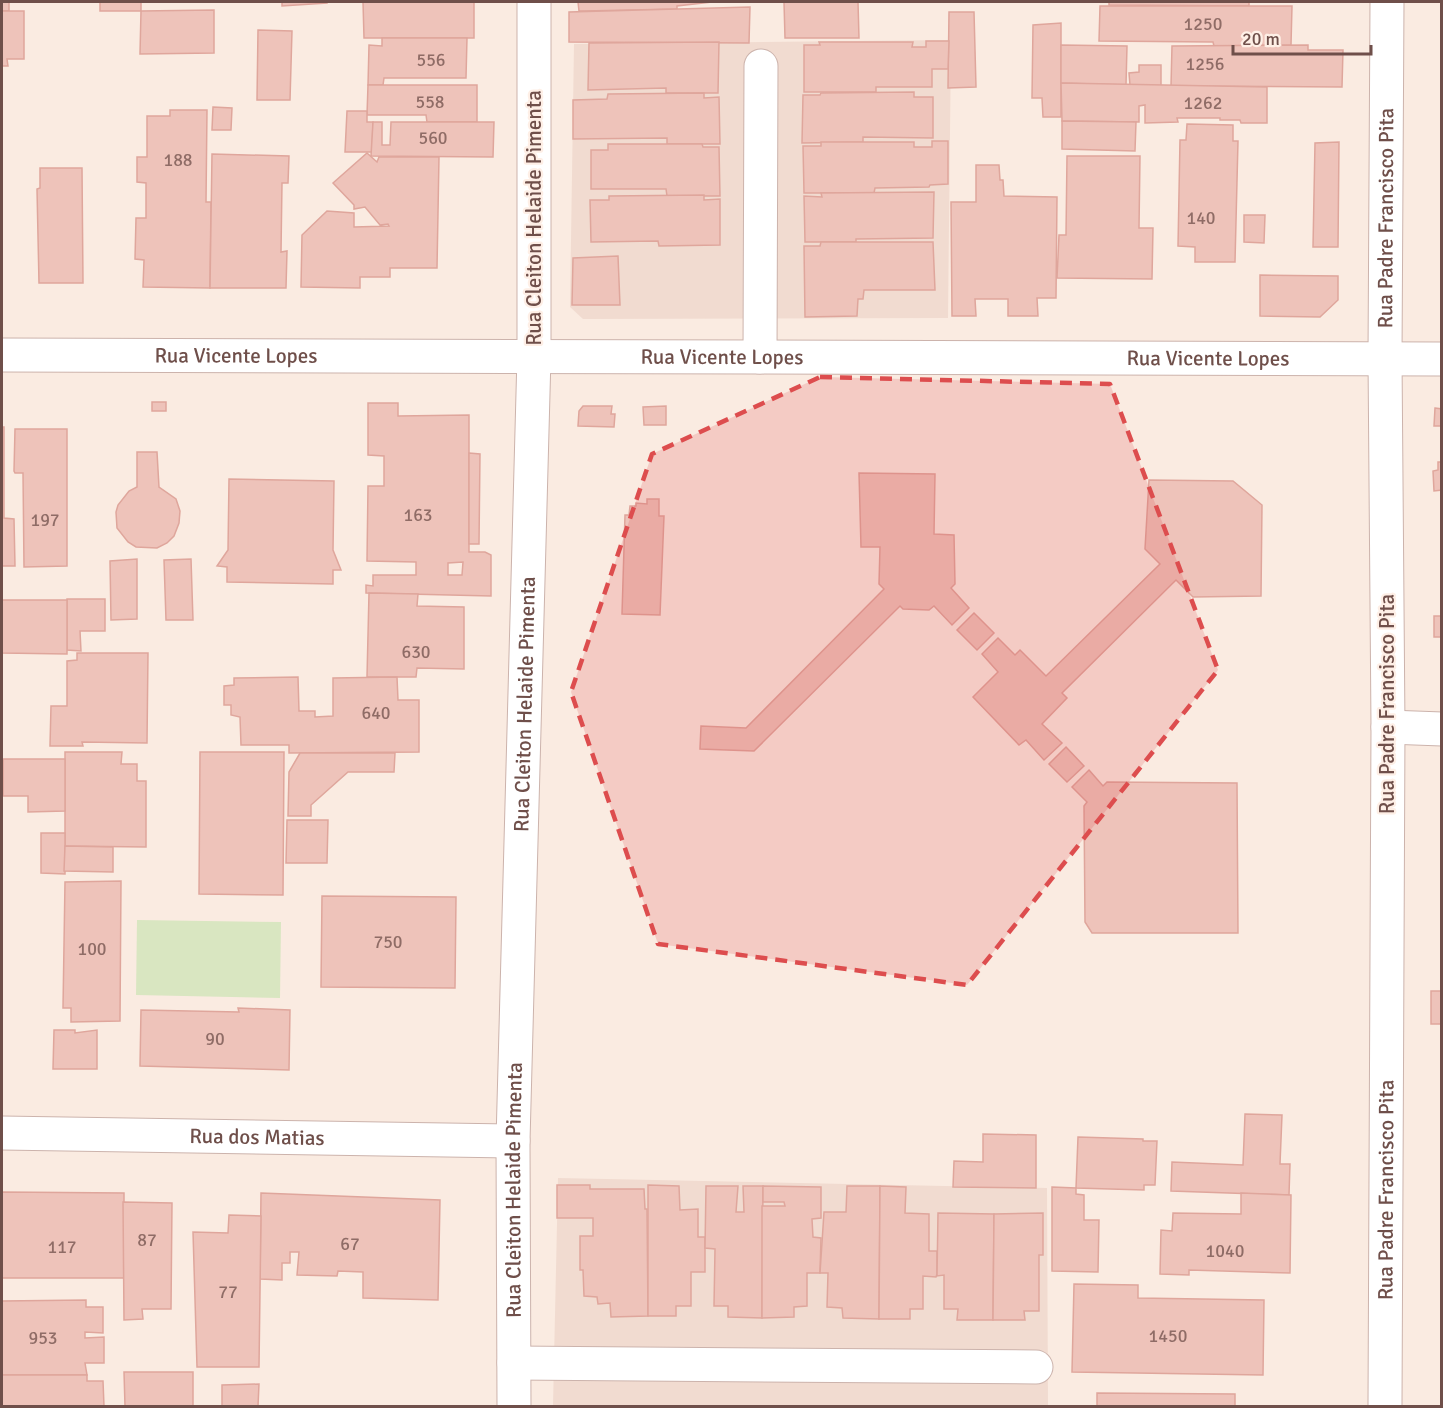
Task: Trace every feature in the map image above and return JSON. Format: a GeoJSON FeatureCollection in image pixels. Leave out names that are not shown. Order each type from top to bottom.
{"type":"FeatureCollection","features":[{"type":"Feature","properties":{"kind":"street","name":"Rua Cleiton Helaide Pimenta"},"geometry":{"type":"LineString","coordinates":[[514,1407],[513,1141],[534,356],[534,2]]}},
{"type":"Feature","properties":{"kind":"street","name":"Rua Padre Francisco Pita"},"geometry":{"type":"LineString","coordinates":[[1385,1407],[1388,727],[1385,358],[1387,2]]}},
{"type":"Feature","properties":{"kind":"street"},"geometry":{"type":"LineString","coordinates":[[760,357],[761,66]]}},
{"type":"Feature","properties":{"kind":"street","name":"Rua Vicente Lopes"},"geometry":{"type":"LineString","coordinates":[[2,356],[1442,359]]}},
{"type":"Feature","properties":{"kind":"street"},"geometry":{"type":"LineString","coordinates":[[1388,727],[1442,729]]}},
{"type":"Feature","properties":{"kind":"street","name":"Rua dos Matias"},"geometry":{"type":"LineString","coordinates":[[2,1133],[513,1141]]}},
{"type":"Feature","properties":{"kind":"street"},"geometry":{"type":"LineString","coordinates":[[514,1363],[1035,1366]]}},
{"type":"Feature","properties":{"kind":"highlighted area"},"geometry":{"type":"Polygon","coordinates":[[[820,377],[1110,384],[1218,670],[967,985],[658,944],[571,692],[652,454],[820,377]]]}},
{"type":"Feature","properties":{"kind":"shaded area"},"geometry":{"type":"Polygon","coordinates":[[[951,40],[948,318],[583,319],[570,307],[574,44],[951,40]]]}},
{"type":"Feature","properties":{"kind":"shaded area"},"geometry":{"type":"Polygon","coordinates":[[[558,1178],[1047,1188],[1048,1406],[553,1406],[558,1178]]]}},
{"type":"Feature","properties":{"kind":"green space"},"geometry":{"type":"Polygon","coordinates":[[[137,920],[281,922],[280,998],[136,995],[137,920]]]}},
{"type":"Feature","properties":{"kind":"building"},"geometry":{"type":"Polygon","coordinates":[[[2,2],[9,2],[9,11],[2,11],[2,2]]]}},
{"type":"Feature","properties":{"kind":"building"},"geometry":{"type":"Polygon","coordinates":[[[100,2],[141,2],[141,11],[100,11],[100,2]]]}},
{"type":"Feature","properties":{"kind":"building"},"geometry":{"type":"Polygon","coordinates":[[[282,2],[327,2],[327,3],[282,6],[282,2]]]}},
{"type":"Feature","properties":{"kind":"building"},"geometry":{"type":"Polygon","coordinates":[[[363,2],[474,2],[474,38],[364,38],[363,2]]]}},
{"type":"Feature","properties":{"kind":"building"},"geometry":{"type":"Polygon","coordinates":[[[578,2],[712,2],[677,6],[677,9],[579,11],[578,2]]]}},
{"type":"Feature","properties":{"kind":"building"},"geometry":{"type":"Polygon","coordinates":[[[784,2],[858,2],[859,38],[785,38],[784,2]]]}},
{"type":"Feature","properties":{"kind":"building"},"geometry":{"type":"Polygon","coordinates":[[[1109,2],[1249,2],[1249,6],[1109,5],[1109,2]]]}},
{"type":"Feature","properties":{"kind":"building"},"geometry":{"type":"Polygon","coordinates":[[[1100,6],[1292,6],[1291,45],[1214,46],[1213,42],[1099,41],[1100,6]]]}},
{"type":"Feature","properties":{"kind":"building"},"geometry":{"type":"Polygon","coordinates":[[[750,7],[749,43],[569,42],[569,12],[750,7]]]}},
{"type":"Feature","properties":{"kind":"building"},"geometry":{"type":"Polygon","coordinates":[[[214,10],[214,53],[140,54],[141,11],[214,10]]]}},
{"type":"Feature","properties":{"kind":"building"},"geometry":{"type":"Polygon","coordinates":[[[2,11],[24,11],[24,59],[7,59],[8,66],[2,66],[2,11]]]}},
{"type":"Feature","properties":{"kind":"building"},"geometry":{"type":"Polygon","coordinates":[[[949,12],[974,12],[976,87],[948,88],[949,12]]]}},
{"type":"Feature","properties":{"kind":"building"},"geometry":{"type":"Polygon","coordinates":[[[1061,23],[1061,117],[1043,117],[1042,98],[1032,98],[1033,25],[1061,23]]]}},
{"type":"Feature","properties":{"kind":"building"},"geometry":{"type":"Polygon","coordinates":[[[258,30],[292,31],[290,100],[257,100],[258,30]]]}},
{"type":"Feature","properties":{"kind":"building"},"geometry":{"type":"Polygon","coordinates":[[[382,38],[467,38],[466,78],[384,78],[383,85],[368,85],[369,45],[382,46],[382,38]]]}},
{"type":"Feature","properties":{"kind":"building"},"geometry":{"type":"Polygon","coordinates":[[[926,41],[949,41],[948,69],[932,69],[932,87],[876,87],[876,92],[804,92],[804,45],[820,45],[819,42],[913,42],[912,47],[926,47],[926,41]]]}},
{"type":"Feature","properties":{"kind":"building"},"geometry":{"type":"Polygon","coordinates":[[[719,42],[718,93],[666,93],[666,88],[588,90],[589,43],[719,42]]]}},
{"type":"Feature","properties":{"kind":"building"},"geometry":{"type":"Polygon","coordinates":[[[1061,45],[1127,46],[1126,85],[1061,83],[1061,45]]]}},
{"type":"Feature","properties":{"kind":"building"},"geometry":{"type":"Polygon","coordinates":[[[1308,45],[1308,50],[1343,50],[1342,87],[1171,86],[1172,46],[1308,45]]]}},
{"type":"Feature","properties":{"kind":"building"},"geometry":{"type":"Polygon","coordinates":[[[1139,65],[1161,65],[1161,86],[1130,85],[1129,73],[1139,72],[1139,65]]]}},
{"type":"Feature","properties":{"kind":"building"},"geometry":{"type":"Polygon","coordinates":[[[1061,83],[1267,87],[1267,123],[1241,123],[1240,120],[1220,120],[1220,118],[1177,118],[1178,122],[1145,123],[1145,105],[1139,106],[1139,122],[1062,121],[1061,83]]]}},
{"type":"Feature","properties":{"kind":"building"},"geometry":{"type":"Polygon","coordinates":[[[368,85],[477,85],[477,122],[427,122],[426,115],[367,115],[368,85]]]}},
{"type":"Feature","properties":{"kind":"building"},"geometry":{"type":"Polygon","coordinates":[[[914,92],[914,97],[933,97],[933,138],[863,137],[863,142],[802,143],[803,95],[914,92]]]}},
{"type":"Feature","properties":{"kind":"building"},"geometry":{"type":"Polygon","coordinates":[[[704,93],[704,98],[719,97],[720,144],[667,144],[667,138],[573,139],[573,100],[607,99],[608,94],[704,93]]]}},
{"type":"Feature","properties":{"kind":"building"},"geometry":{"type":"Polygon","coordinates":[[[213,107],[232,108],[231,130],[212,130],[213,107]]]}},
{"type":"Feature","properties":{"kind":"building"},"geometry":{"type":"Polygon","coordinates":[[[170,110],[207,110],[206,202],[211,202],[210,288],[143,287],[144,260],[135,259],[136,218],[146,218],[146,183],[137,182],[137,157],[147,157],[147,116],[170,116],[170,110]]]}},
{"type":"Feature","properties":{"kind":"building"},"geometry":{"type":"Polygon","coordinates":[[[347,111],[367,111],[367,122],[373,122],[372,152],[345,152],[347,111]]]}},
{"type":"Feature","properties":{"kind":"building"},"geometry":{"type":"Polygon","coordinates":[[[1062,121],[1136,122],[1135,151],[1062,149],[1062,121]]]}},
{"type":"Feature","properties":{"kind":"building"},"geometry":{"type":"Polygon","coordinates":[[[373,122],[382,122],[382,145],[390,145],[391,122],[494,122],[493,157],[371,156],[373,122]]]}},
{"type":"Feature","properties":{"kind":"building"},"geometry":{"type":"Polygon","coordinates":[[[1187,124],[1233,125],[1233,141],[1238,141],[1235,262],[1195,262],[1195,247],[1178,246],[1180,140],[1186,140],[1187,124]]]}},
{"type":"Feature","properties":{"kind":"building"},"geometry":{"type":"Polygon","coordinates":[[[932,141],[948,141],[948,184],[930,185],[929,187],[875,188],[874,193],[804,193],[803,146],[821,146],[821,142],[914,142],[914,147],[932,147],[932,141]]]}},
{"type":"Feature","properties":{"kind":"building"},"geometry":{"type":"Polygon","coordinates":[[[1339,142],[1338,247],[1313,247],[1315,143],[1339,142]]]}},
{"type":"Feature","properties":{"kind":"building"},"geometry":{"type":"Polygon","coordinates":[[[608,144],[702,144],[703,147],[719,147],[720,196],[667,196],[666,189],[591,189],[591,150],[608,150],[608,144]]]}},
{"type":"Feature","properties":{"kind":"building"},"geometry":{"type":"Polygon","coordinates":[[[367,153],[377,162],[379,157],[439,157],[437,268],[390,268],[390,277],[360,277],[360,288],[301,287],[302,235],[327,211],[354,213],[354,227],[389,226],[388,224],[380,225],[365,207],[354,209],[354,205],[333,183],[367,153]]]}},
{"type":"Feature","properties":{"kind":"building"},"geometry":{"type":"Polygon","coordinates":[[[212,154],[289,156],[288,183],[282,183],[281,252],[287,251],[286,288],[210,288],[212,154]]]}},
{"type":"Feature","properties":{"kind":"building"},"geometry":{"type":"Polygon","coordinates":[[[1067,156],[1140,156],[1139,228],[1153,228],[1152,279],[1057,278],[1059,235],[1066,235],[1067,156]]]}},
{"type":"Feature","properties":{"kind":"building"},"geometry":{"type":"Polygon","coordinates":[[[976,165],[999,165],[1004,196],[1057,197],[1056,298],[1037,298],[1038,316],[1008,316],[1008,299],[975,299],[976,316],[952,316],[951,202],[976,202],[976,165]]]}},
{"type":"Feature","properties":{"kind":"building"},"geometry":{"type":"Polygon","coordinates":[[[40,168],[82,168],[83,283],[39,283],[37,189],[40,188],[40,168]]]}},
{"type":"Feature","properties":{"kind":"building"},"geometry":{"type":"Polygon","coordinates":[[[934,192],[933,238],[805,242],[804,196],[822,197],[821,193],[934,192]]]}},
{"type":"Feature","properties":{"kind":"building"},"geometry":{"type":"Polygon","coordinates":[[[704,195],[704,200],[720,199],[720,245],[659,246],[658,241],[591,242],[590,200],[609,200],[609,196],[704,195]]]}},
{"type":"Feature","properties":{"kind":"building"},"geometry":{"type":"Polygon","coordinates":[[[1244,215],[1265,215],[1264,243],[1244,242],[1244,215]]]}},
{"type":"Feature","properties":{"kind":"building"},"geometry":{"type":"Polygon","coordinates":[[[821,242],[933,242],[935,290],[864,290],[863,299],[858,299],[857,316],[805,317],[804,246],[820,246],[821,242]]]}},
{"type":"Feature","properties":{"kind":"building"},"geometry":{"type":"Polygon","coordinates":[[[618,256],[620,305],[572,305],[573,258],[618,256]]]}},
{"type":"Feature","properties":{"kind":"building"},"geometry":{"type":"Polygon","coordinates":[[[1260,275],[1338,276],[1338,300],[1320,317],[1260,316],[1260,275]]]}},
{"type":"Feature","properties":{"kind":"building"},"geometry":{"type":"Polygon","coordinates":[[[152,402],[166,402],[166,411],[152,411],[152,402]]]}},
{"type":"Feature","properties":{"kind":"building"},"geometry":{"type":"Polygon","coordinates":[[[368,403],[398,403],[398,416],[469,415],[469,552],[485,552],[491,555],[491,596],[366,593],[366,585],[373,586],[373,575],[416,575],[416,562],[367,561],[368,486],[384,486],[384,456],[368,455],[368,403]],[[463,562],[448,563],[448,575],[462,575],[463,562]]]}},
{"type":"Feature","properties":{"kind":"building"},"geometry":{"type":"Polygon","coordinates":[[[583,406],[612,406],[611,414],[615,414],[614,427],[578,426],[579,411],[583,406]]]}},
{"type":"Feature","properties":{"kind":"building"},"geometry":{"type":"Polygon","coordinates":[[[666,406],[666,425],[644,425],[643,407],[666,406]]]}},
{"type":"Feature","properties":{"kind":"building"},"geometry":{"type":"Polygon","coordinates":[[[1435,408],[1442,409],[1442,426],[1434,426],[1435,408]]]}},
{"type":"Feature","properties":{"kind":"building"},"geometry":{"type":"Polygon","coordinates":[[[2,427],[4,427],[4,518],[14,519],[15,566],[2,566],[2,427]]]}},
{"type":"Feature","properties":{"kind":"building"},"geometry":{"type":"Polygon","coordinates":[[[15,429],[67,429],[67,566],[24,567],[23,473],[14,471],[15,429]]]}},
{"type":"Feature","properties":{"kind":"building"},"geometry":{"type":"Polygon","coordinates":[[[137,452],[157,452],[159,487],[176,499],[180,511],[179,523],[174,536],[157,548],[136,547],[128,542],[117,528],[118,505],[129,491],[137,487],[137,452]]]}},
{"type":"Feature","properties":{"kind":"building"},"geometry":{"type":"Polygon","coordinates":[[[469,453],[480,454],[479,544],[469,544],[469,453]]]}},
{"type":"Feature","properties":{"kind":"building"},"geometry":{"type":"Polygon","coordinates":[[[1438,462],[1442,462],[1442,490],[1434,491],[1433,471],[1438,470],[1438,462]]]}},
{"type":"Feature","properties":{"kind":"building"},"geometry":{"type":"Polygon","coordinates":[[[859,473],[935,474],[934,534],[954,535],[955,584],[951,588],[969,608],[952,625],[934,606],[929,610],[903,609],[900,606],[754,751],[700,749],[701,726],[746,728],[884,589],[879,584],[880,547],[861,547],[859,473]]]}},
{"type":"Feature","properties":{"kind":"building"},"geometry":{"type":"Polygon","coordinates":[[[229,479],[334,481],[333,550],[341,570],[333,570],[333,584],[227,582],[227,567],[217,566],[228,550],[229,479]]]}},
{"type":"Feature","properties":{"kind":"building"},"geometry":{"type":"Polygon","coordinates":[[[1149,480],[1233,481],[1262,505],[1261,596],[1193,597],[1176,580],[1062,693],[1067,698],[1042,724],[1062,743],[1044,760],[1026,740],[1019,745],[973,697],[998,672],[982,654],[998,638],[1015,655],[1020,650],[1046,676],[1160,564],[1145,549],[1149,480]]]}},
{"type":"Feature","properties":{"kind":"building"},"geometry":{"type":"Polygon","coordinates":[[[647,499],[659,499],[659,516],[664,516],[660,615],[622,614],[625,515],[629,515],[630,506],[636,506],[636,503],[647,504],[647,499]]]}},
{"type":"Feature","properties":{"kind":"building"},"geometry":{"type":"Polygon","coordinates":[[[137,559],[137,619],[111,620],[110,561],[137,559]]]}},
{"type":"Feature","properties":{"kind":"building"},"geometry":{"type":"Polygon","coordinates":[[[191,559],[193,620],[166,620],[164,560],[191,559]]]}},
{"type":"Feature","properties":{"kind":"building"},"geometry":{"type":"Polygon","coordinates":[[[369,593],[418,594],[417,606],[464,607],[464,669],[417,668],[416,677],[367,677],[369,593]]]}},
{"type":"Feature","properties":{"kind":"building"},"geometry":{"type":"Polygon","coordinates":[[[67,599],[105,599],[105,631],[80,631],[81,651],[67,650],[67,599]]]}},
{"type":"Feature","properties":{"kind":"building"},"geometry":{"type":"Polygon","coordinates":[[[2,600],[67,600],[67,654],[2,653],[2,600]]]}},
{"type":"Feature","properties":{"kind":"building"},"geometry":{"type":"Polygon","coordinates":[[[974,613],[994,633],[977,650],[957,630],[974,613]]]}},
{"type":"Feature","properties":{"kind":"building"},"geometry":{"type":"Polygon","coordinates":[[[1434,616],[1442,616],[1442,637],[1434,637],[1434,616]]]}},
{"type":"Feature","properties":{"kind":"building"},"geometry":{"type":"Polygon","coordinates":[[[77,653],[148,653],[147,743],[82,742],[83,746],[50,746],[51,706],[67,706],[67,661],[77,660],[77,653]]]}},
{"type":"Feature","properties":{"kind":"building"},"geometry":{"type":"Polygon","coordinates":[[[298,677],[299,711],[315,711],[315,717],[333,716],[333,678],[397,677],[398,700],[419,700],[419,752],[289,753],[289,745],[241,745],[240,717],[231,715],[231,705],[224,705],[224,686],[234,685],[234,678],[298,677]]]}},
{"type":"Feature","properties":{"kind":"building"},"geometry":{"type":"Polygon","coordinates":[[[1066,747],[1084,766],[1067,782],[1049,764],[1066,747]]]}},
{"type":"Feature","properties":{"kind":"building"},"geometry":{"type":"Polygon","coordinates":[[[65,752],[122,752],[121,764],[137,764],[137,781],[146,781],[146,847],[65,846],[65,752]]]}},
{"type":"Feature","properties":{"kind":"building"},"geometry":{"type":"Polygon","coordinates":[[[200,752],[284,752],[283,895],[199,894],[200,752]]]}},
{"type":"Feature","properties":{"kind":"building"},"geometry":{"type":"Polygon","coordinates":[[[300,753],[395,753],[394,772],[348,772],[311,805],[311,816],[288,816],[289,772],[300,753]]]}},
{"type":"Feature","properties":{"kind":"building"},"geometry":{"type":"Polygon","coordinates":[[[3,759],[65,759],[65,811],[28,812],[28,796],[3,796],[3,759]]]}},
{"type":"Feature","properties":{"kind":"building"},"geometry":{"type":"Polygon","coordinates":[[[1089,770],[1103,786],[1107,782],[1237,783],[1238,933],[1092,933],[1085,922],[1084,806],[1087,802],[1072,787],[1089,770]]]}},
{"type":"Feature","properties":{"kind":"building"},"geometry":{"type":"Polygon","coordinates":[[[287,820],[328,820],[327,863],[286,863],[287,820]]]}},
{"type":"Feature","properties":{"kind":"building"},"geometry":{"type":"Polygon","coordinates":[[[41,833],[65,833],[65,874],[41,873],[41,833]]]}},
{"type":"Feature","properties":{"kind":"building"},"geometry":{"type":"Polygon","coordinates":[[[65,846],[113,847],[113,872],[64,871],[65,846]]]}},
{"type":"Feature","properties":{"kind":"building"},"geometry":{"type":"Polygon","coordinates":[[[121,881],[120,1021],[71,1022],[71,1008],[63,1008],[65,882],[121,881]]]}},
{"type":"Feature","properties":{"kind":"building"},"geometry":{"type":"Polygon","coordinates":[[[322,896],[456,897],[455,988],[321,987],[322,896]]]}},
{"type":"Feature","properties":{"kind":"building"},"geometry":{"type":"Polygon","coordinates":[[[1431,991],[1442,991],[1442,1024],[1431,1024],[1431,991]]]}},
{"type":"Feature","properties":{"kind":"building"},"geometry":{"type":"Polygon","coordinates":[[[238,1008],[290,1010],[289,1070],[140,1066],[141,1010],[239,1012],[238,1008]]]}},
{"type":"Feature","properties":{"kind":"building"},"geometry":{"type":"Polygon","coordinates":[[[54,1030],[75,1030],[75,1033],[97,1030],[97,1069],[53,1069],[54,1030]]]}},
{"type":"Feature","properties":{"kind":"building"},"geometry":{"type":"Polygon","coordinates":[[[1245,1114],[1282,1115],[1280,1164],[1290,1164],[1289,1195],[1171,1191],[1172,1162],[1243,1165],[1245,1114]]]}},
{"type":"Feature","properties":{"kind":"building"},"geometry":{"type":"Polygon","coordinates":[[[983,1134],[1036,1135],[1036,1188],[953,1187],[954,1161],[983,1162],[983,1134]]]}},
{"type":"Feature","properties":{"kind":"building"},"geometry":{"type":"Polygon","coordinates":[[[1078,1137],[1157,1141],[1155,1185],[1144,1185],[1144,1190],[1076,1188],[1078,1137]]]}},
{"type":"Feature","properties":{"kind":"building"},"geometry":{"type":"Polygon","coordinates":[[[557,1185],[590,1185],[590,1189],[644,1189],[645,1209],[647,1209],[648,1316],[611,1317],[610,1303],[598,1304],[597,1297],[584,1296],[583,1270],[580,1270],[580,1236],[593,1236],[593,1218],[557,1218],[557,1185]]]}},
{"type":"Feature","properties":{"kind":"building"},"geometry":{"type":"Polygon","coordinates":[[[648,1185],[679,1186],[680,1210],[698,1209],[698,1237],[705,1237],[705,1272],[691,1272],[691,1306],[676,1306],[676,1316],[648,1316],[648,1185]]]}},
{"type":"Feature","properties":{"kind":"building"},"geometry":{"type":"Polygon","coordinates":[[[706,1186],[738,1186],[736,1212],[744,1212],[743,1186],[763,1186],[762,1318],[728,1317],[728,1306],[714,1306],[715,1249],[705,1248],[706,1186]]]}},
{"type":"Feature","properties":{"kind":"building"},"geometry":{"type":"Polygon","coordinates":[[[763,1186],[821,1187],[821,1218],[812,1219],[813,1237],[821,1238],[820,1273],[807,1273],[807,1306],[794,1307],[794,1317],[762,1318],[762,1206],[785,1206],[784,1202],[763,1202],[763,1186]]]}},
{"type":"Feature","properties":{"kind":"building"},"geometry":{"type":"Polygon","coordinates":[[[847,1186],[880,1186],[879,1319],[843,1318],[842,1308],[827,1307],[828,1273],[820,1273],[824,1212],[846,1212],[847,1186]]]}},
{"type":"Feature","properties":{"kind":"building"},"geometry":{"type":"Polygon","coordinates":[[[880,1186],[906,1187],[905,1213],[929,1214],[929,1251],[937,1251],[937,1274],[936,1277],[923,1276],[923,1309],[910,1309],[910,1319],[879,1319],[880,1186]]]}},
{"type":"Feature","properties":{"kind":"building"},"geometry":{"type":"Polygon","coordinates":[[[1052,1187],[1076,1188],[1076,1194],[1084,1195],[1084,1220],[1099,1220],[1098,1272],[1052,1271],[1052,1187]]]}},
{"type":"Feature","properties":{"kind":"building"},"geometry":{"type":"Polygon","coordinates":[[[2,1192],[124,1193],[124,1278],[2,1278],[2,1192]]]}},
{"type":"Feature","properties":{"kind":"building"},"geometry":{"type":"Polygon","coordinates":[[[261,1193],[440,1200],[438,1300],[363,1298],[363,1272],[338,1271],[337,1276],[297,1275],[299,1252],[290,1252],[290,1263],[282,1263],[282,1280],[260,1279],[261,1193]]]}},
{"type":"Feature","properties":{"kind":"building"},"geometry":{"type":"Polygon","coordinates":[[[1241,1193],[1291,1195],[1290,1273],[1189,1270],[1189,1275],[1160,1274],[1161,1230],[1172,1231],[1173,1213],[1241,1214],[1241,1193]]]}},
{"type":"Feature","properties":{"kind":"building"},"geometry":{"type":"Polygon","coordinates":[[[123,1202],[172,1203],[171,1309],[142,1309],[143,1319],[124,1320],[123,1202]]]}},
{"type":"Feature","properties":{"kind":"building"},"geometry":{"type":"Polygon","coordinates":[[[938,1213],[994,1214],[993,1320],[957,1320],[958,1309],[944,1309],[944,1275],[937,1276],[938,1213]]]}},
{"type":"Feature","properties":{"kind":"building"},"geometry":{"type":"Polygon","coordinates":[[[1043,1213],[1043,1255],[1039,1255],[1039,1311],[1024,1311],[1025,1320],[993,1320],[994,1214],[1043,1213]]]}},
{"type":"Feature","properties":{"kind":"building"},"geometry":{"type":"Polygon","coordinates":[[[229,1215],[261,1216],[259,1367],[197,1367],[193,1232],[228,1233],[229,1215]]]}},
{"type":"Feature","properties":{"kind":"building"},"geometry":{"type":"Polygon","coordinates":[[[1074,1284],[1138,1285],[1138,1298],[1264,1300],[1263,1375],[1072,1372],[1074,1284]]]}},
{"type":"Feature","properties":{"kind":"building"},"geometry":{"type":"Polygon","coordinates":[[[86,1300],[86,1307],[103,1307],[103,1333],[85,1332],[85,1338],[104,1337],[104,1363],[85,1363],[87,1375],[2,1375],[2,1301],[86,1300]]]}},
{"type":"Feature","properties":{"kind":"building"},"geometry":{"type":"Polygon","coordinates":[[[124,1372],[193,1372],[193,1406],[125,1406],[124,1372]]]}},
{"type":"Feature","properties":{"kind":"building"},"geometry":{"type":"Polygon","coordinates":[[[2,1375],[87,1375],[87,1381],[103,1381],[104,1406],[2,1406],[2,1375]]]}},
{"type":"Feature","properties":{"kind":"building"},"geometry":{"type":"Polygon","coordinates":[[[259,1384],[258,1406],[222,1406],[222,1385],[259,1384]]]}},
{"type":"Feature","properties":{"kind":"building"},"geometry":{"type":"Polygon","coordinates":[[[1097,1393],[1235,1394],[1235,1406],[1097,1406],[1097,1393]]]}}]}
